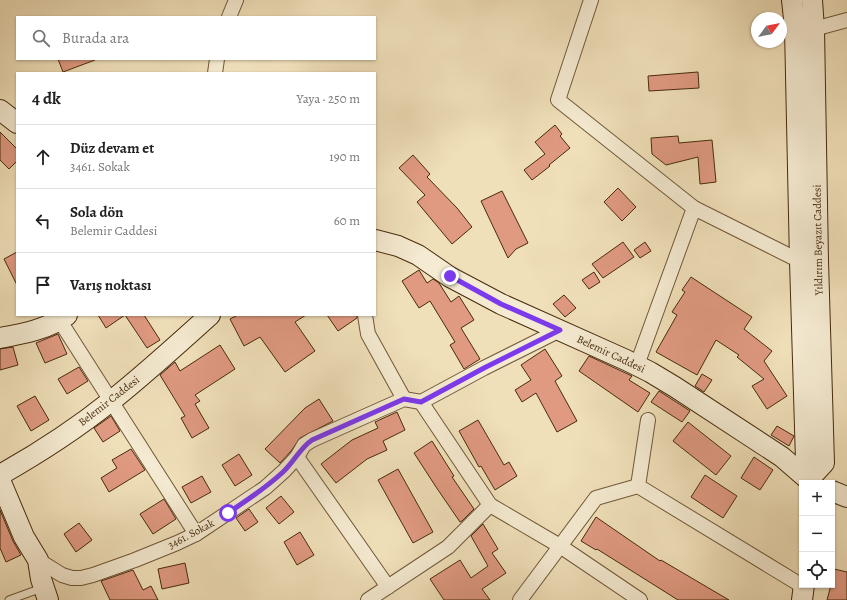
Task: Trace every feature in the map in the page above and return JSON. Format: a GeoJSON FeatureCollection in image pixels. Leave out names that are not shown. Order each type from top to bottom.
{"type":"FeatureCollection","features":[{"type":"Feature","properties":{"kind":"street"},"geometry":{"type":"LineString","coordinates":[[230,16],[236,0]]}},
{"type":"Feature","properties":{"kind":"street"},"geometry":{"type":"LineString","coordinates":[[591,0],[558,100],[694,208],[800,261]]}},
{"type":"Feature","properties":{"kind":"street","name":"Yıldırım Beyazıt Caddesi"},"geometry":{"type":"LineString","coordinates":[[792,0],[796,28],[800,261],[806,461],[812,480]]}},
{"type":"Feature","properties":{"kind":"street","name":"Yıldırım Beyazıt Caddesi"},"geometry":{"type":"LineString","coordinates":[[812,0],[814,29],[824,464],[813,480]]}},
{"type":"Feature","properties":{"kind":"street"},"geometry":{"type":"LineString","coordinates":[[814,29],[847,20]]}},
{"type":"Feature","properties":{"kind":"street"},"geometry":{"type":"LineString","coordinates":[[215,72],[217,60]]}},
{"type":"Feature","properties":{"kind":"street"},"geometry":{"type":"LineString","coordinates":[[0,110],[16,122]]}},
{"type":"Feature","properties":{"kind":"street"},"geometry":{"type":"LineString","coordinates":[[637,365],[694,208]]}},
{"type":"Feature","properties":{"kind":"street","name":"Belemir Caddesi"},"geometry":{"type":"LineString","coordinates":[[376,240],[398,246],[418,255],[476,292],[637,365],[675,387],[782,457],[811,480]]}},
{"type":"Feature","properties":{"kind":"street","name":"Belemir Caddesi"},"geometry":{"type":"LineString","coordinates":[[0,475],[41,451],[111,401],[172,350],[209,316]]}},
{"type":"Feature","properties":{"kind":"street"},"geometry":{"type":"LineString","coordinates":[[365,316],[368,334],[404,399],[421,402],[484,368],[560,330]]}},
{"type":"Feature","properties":{"kind":"street"},"geometry":{"type":"LineString","coordinates":[[0,338],[26,333],[64,318],[111,401],[196,534]]}},
{"type":"Feature","properties":{"kind":"street","name":"3461. Sokak"},"geometry":{"type":"LineString","coordinates":[[38,560],[62,575],[72,578],[81,578],[135,560],[177,543],[196,534],[265,488],[284,471],[297,457],[304,446],[312,440],[404,399]]}},
{"type":"Feature","properties":{"kind":"street"},"geometry":{"type":"LineString","coordinates":[[421,402],[490,505],[560,546],[640,600]]}},
{"type":"Feature","properties":{"kind":"street"},"geometry":{"type":"LineString","coordinates":[[638,486],[648,420]]}},
{"type":"Feature","properties":{"kind":"street"},"geometry":{"type":"LineString","coordinates":[[297,457],[388,587]]}},
{"type":"Feature","properties":{"kind":"street"},"geometry":{"type":"LineString","coordinates":[[0,480],[24,537],[38,560],[41,579],[46,594]]}},
{"type":"Feature","properties":{"kind":"street"},"geometry":{"type":"LineString","coordinates":[[520,600],[596,498],[638,486],[803,591]]}},
{"type":"Feature","properties":{"kind":"street"},"geometry":{"type":"LineString","coordinates":[[835,492],[847,497]]}},
{"type":"Feature","properties":{"kind":"street"},"geometry":{"type":"LineString","coordinates":[[368,600],[448,547],[490,505]]}},
{"type":"Feature","properties":{"kind":"lane"},"geometry":{"type":"LineString","coordinates":[[9,600],[46,594]]}},
{"type":"Feature","properties":{"kind":"building"},"geometry":{"type":"Polygon","coordinates":[[[58,60],[95,60],[63,72],[58,60]]]}},
{"type":"Feature","properties":{"kind":"building"},"geometry":{"type":"Polygon","coordinates":[[[698,72],[699,88],[649,91],[648,76],[698,72]]]}},
{"type":"Feature","properties":{"kind":"building"},"geometry":{"type":"Polygon","coordinates":[[[555,125],[562,134],[560,136],[570,148],[532,180],[524,170],[545,154],[535,142],[555,125]]]}},
{"type":"Feature","properties":{"kind":"building"},"geometry":{"type":"Polygon","coordinates":[[[0,132],[16,148],[16,162],[9,169],[0,160],[0,132]]]}},
{"type":"Feature","properties":{"kind":"building"},"geometry":{"type":"Polygon","coordinates":[[[678,136],[679,143],[712,140],[716,182],[700,184],[698,157],[666,165],[652,154],[651,138],[678,136]]]}},
{"type":"Feature","properties":{"kind":"building"},"geometry":{"type":"Polygon","coordinates":[[[413,155],[430,174],[427,177],[457,208],[472,227],[452,244],[417,202],[425,195],[399,168],[413,155]]]}},
{"type":"Feature","properties":{"kind":"building"},"geometry":{"type":"Polygon","coordinates":[[[618,188],[636,207],[622,221],[604,202],[618,188]]]}},
{"type":"Feature","properties":{"kind":"building"},"geometry":{"type":"Polygon","coordinates":[[[502,191],[528,243],[516,249],[508,258],[481,201],[502,191]]]}},
{"type":"Feature","properties":{"kind":"building"},"geometry":{"type":"Polygon","coordinates":[[[623,242],[634,257],[603,278],[592,264],[623,242]]]}},
{"type":"Feature","properties":{"kind":"building"},"geometry":{"type":"Polygon","coordinates":[[[645,242],[651,251],[640,258],[634,250],[645,242]]]}},
{"type":"Feature","properties":{"kind":"building"},"geometry":{"type":"Polygon","coordinates":[[[16,253],[16,283],[4,259],[16,253]]]}},
{"type":"Feature","properties":{"kind":"building"},"geometry":{"type":"Polygon","coordinates":[[[419,270],[427,283],[433,279],[439,283],[451,302],[459,296],[474,320],[461,328],[480,359],[464,369],[450,345],[455,342],[430,301],[419,308],[402,281],[419,270]]]}},
{"type":"Feature","properties":{"kind":"building"},"geometry":{"type":"Polygon","coordinates":[[[594,272],[600,282],[589,289],[582,280],[594,272]]]}},
{"type":"Feature","properties":{"kind":"building"},"geometry":{"type":"Polygon","coordinates":[[[691,277],[752,317],[744,329],[772,351],[764,361],[787,396],[767,409],[752,386],[764,379],[737,357],[739,355],[716,340],[697,375],[656,352],[677,315],[672,312],[685,292],[682,290],[691,277]]]}},
{"type":"Feature","properties":{"kind":"building"},"geometry":{"type":"Polygon","coordinates":[[[564,295],[576,308],[565,317],[553,304],[564,295]]]}},
{"type":"Feature","properties":{"kind":"building"},"geometry":{"type":"Polygon","coordinates":[[[99,316],[124,316],[106,328],[99,316]]]}},
{"type":"Feature","properties":{"kind":"building"},"geometry":{"type":"Polygon","coordinates":[[[126,316],[145,316],[160,340],[147,348],[126,316]]]}},
{"type":"Feature","properties":{"kind":"building"},"geometry":{"type":"Polygon","coordinates":[[[236,316],[304,316],[295,322],[315,351],[285,372],[260,337],[244,346],[230,319],[236,316]]]}},
{"type":"Feature","properties":{"kind":"building"},"geometry":{"type":"Polygon","coordinates":[[[328,316],[357,316],[357,318],[338,331],[328,316]]]}},
{"type":"Feature","properties":{"kind":"building"},"geometry":{"type":"Polygon","coordinates":[[[58,334],[67,354],[45,363],[36,343],[58,334]]]}},
{"type":"Feature","properties":{"kind":"building"},"geometry":{"type":"Polygon","coordinates":[[[220,345],[235,369],[195,395],[200,401],[195,404],[209,428],[192,438],[181,418],[185,416],[160,375],[175,362],[180,371],[220,345]]]}},
{"type":"Feature","properties":{"kind":"building"},"geometry":{"type":"Polygon","coordinates":[[[13,347],[18,365],[0,370],[0,349],[13,347]]]}},
{"type":"Feature","properties":{"kind":"building"},"geometry":{"type":"Polygon","coordinates":[[[545,349],[562,376],[555,381],[577,421],[557,432],[536,393],[522,402],[515,390],[531,380],[521,365],[545,349]]]}},
{"type":"Feature","properties":{"kind":"building"},"geometry":{"type":"Polygon","coordinates":[[[589,356],[632,376],[629,380],[650,393],[638,412],[579,371],[589,356]]]}},
{"type":"Feature","properties":{"kind":"building"},"geometry":{"type":"Polygon","coordinates":[[[79,367],[88,381],[67,394],[58,379],[79,367]]]}},
{"type":"Feature","properties":{"kind":"building"},"geometry":{"type":"Polygon","coordinates":[[[702,374],[712,380],[704,392],[695,386],[702,374]]]}},
{"type":"Feature","properties":{"kind":"building"},"geometry":{"type":"Polygon","coordinates":[[[659,391],[690,411],[682,422],[651,402],[659,391]]]}},
{"type":"Feature","properties":{"kind":"building"},"geometry":{"type":"Polygon","coordinates":[[[35,396],[49,420],[31,431],[17,406],[35,396]]]}},
{"type":"Feature","properties":{"kind":"building"},"geometry":{"type":"Polygon","coordinates":[[[319,399],[333,421],[300,438],[280,463],[265,449],[305,408],[319,399]]]}},
{"type":"Feature","properties":{"kind":"building"},"geometry":{"type":"Polygon","coordinates":[[[397,412],[405,430],[383,441],[387,450],[367,459],[336,483],[321,464],[352,440],[378,428],[375,422],[397,412]]]}},
{"type":"Feature","properties":{"kind":"building"},"geometry":{"type":"Polygon","coordinates":[[[111,416],[120,431],[103,442],[94,428],[111,416]]]}},
{"type":"Feature","properties":{"kind":"building"},"geometry":{"type":"Polygon","coordinates":[[[478,420],[504,465],[509,462],[517,476],[495,490],[481,466],[479,467],[459,431],[478,420]]]}},
{"type":"Feature","properties":{"kind":"building"},"geometry":{"type":"Polygon","coordinates":[[[688,422],[731,456],[716,475],[673,441],[688,422]]]}},
{"type":"Feature","properties":{"kind":"building"},"geometry":{"type":"Polygon","coordinates":[[[777,426],[794,436],[789,446],[771,435],[777,426]]]}},
{"type":"Feature","properties":{"kind":"building"},"geometry":{"type":"Polygon","coordinates":[[[432,441],[454,476],[452,477],[474,509],[460,522],[414,453],[432,441]]]}},
{"type":"Feature","properties":{"kind":"building"},"geometry":{"type":"Polygon","coordinates":[[[131,449],[145,470],[109,492],[101,478],[117,468],[112,460],[131,449]]]}},
{"type":"Feature","properties":{"kind":"building"},"geometry":{"type":"Polygon","coordinates":[[[239,454],[252,475],[235,486],[222,465],[239,454]]]}},
{"type":"Feature","properties":{"kind":"building"},"geometry":{"type":"Polygon","coordinates":[[[754,457],[773,470],[760,490],[741,478],[754,457]]]}},
{"type":"Feature","properties":{"kind":"building"},"geometry":{"type":"Polygon","coordinates":[[[398,469],[433,532],[413,543],[378,480],[398,469]]]}},
{"type":"Feature","properties":{"kind":"building"},"geometry":{"type":"Polygon","coordinates":[[[705,475],[737,496],[723,518],[691,497],[705,475]]]}},
{"type":"Feature","properties":{"kind":"building"},"geometry":{"type":"Polygon","coordinates":[[[202,476],[211,492],[191,503],[182,487],[202,476]]]}},
{"type":"Feature","properties":{"kind":"building"},"geometry":{"type":"Polygon","coordinates":[[[281,496],[294,512],[279,524],[266,508],[281,496]]]}},
{"type":"Feature","properties":{"kind":"building"},"geometry":{"type":"Polygon","coordinates":[[[164,499],[176,519],[153,534],[140,514],[164,499]]]}},
{"type":"Feature","properties":{"kind":"building"},"geometry":{"type":"Polygon","coordinates":[[[249,509],[258,522],[245,531],[236,518],[249,509]]]}},
{"type":"Feature","properties":{"kind":"building"},"geometry":{"type":"Polygon","coordinates":[[[0,510],[13,541],[21,555],[6,562],[0,548],[0,510]]]}},
{"type":"Feature","properties":{"kind":"building"},"geometry":{"type":"Polygon","coordinates":[[[596,517],[660,561],[661,560],[729,600],[678,600],[597,549],[596,550],[581,541],[596,517]]]}},
{"type":"Feature","properties":{"kind":"building"},"geometry":{"type":"Polygon","coordinates":[[[79,523],[92,540],[76,552],[64,534],[79,523]]]}},
{"type":"Feature","properties":{"kind":"building"},"geometry":{"type":"Polygon","coordinates":[[[483,524],[498,549],[492,553],[506,573],[482,589],[490,600],[444,600],[430,579],[460,560],[471,578],[488,566],[471,536],[483,524]]]}},
{"type":"Feature","properties":{"kind":"building"},"geometry":{"type":"Polygon","coordinates":[[[300,532],[314,555],[297,565],[284,542],[300,532]]]}},
{"type":"Feature","properties":{"kind":"building"},"geometry":{"type":"Polygon","coordinates":[[[185,563],[189,583],[162,589],[158,569],[185,563]]]}},
{"type":"Feature","properties":{"kind":"building"},"geometry":{"type":"Polygon","coordinates":[[[835,569],[847,572],[847,600],[827,600],[830,588],[835,588],[835,569]]]}},
{"type":"Feature","properties":{"kind":"building"},"geometry":{"type":"Polygon","coordinates":[[[133,570],[143,590],[151,586],[158,600],[110,600],[101,581],[133,570]]]}},
{"type":"Feature","properties":{"kind":"route"},"geometry":{"type":"LineString","coordinates":[[228,513],[265,488],[284,471],[297,457],[304,446],[312,440],[404,399],[421,402],[484,368],[560,330],[476,292],[450,276]]}}]}
